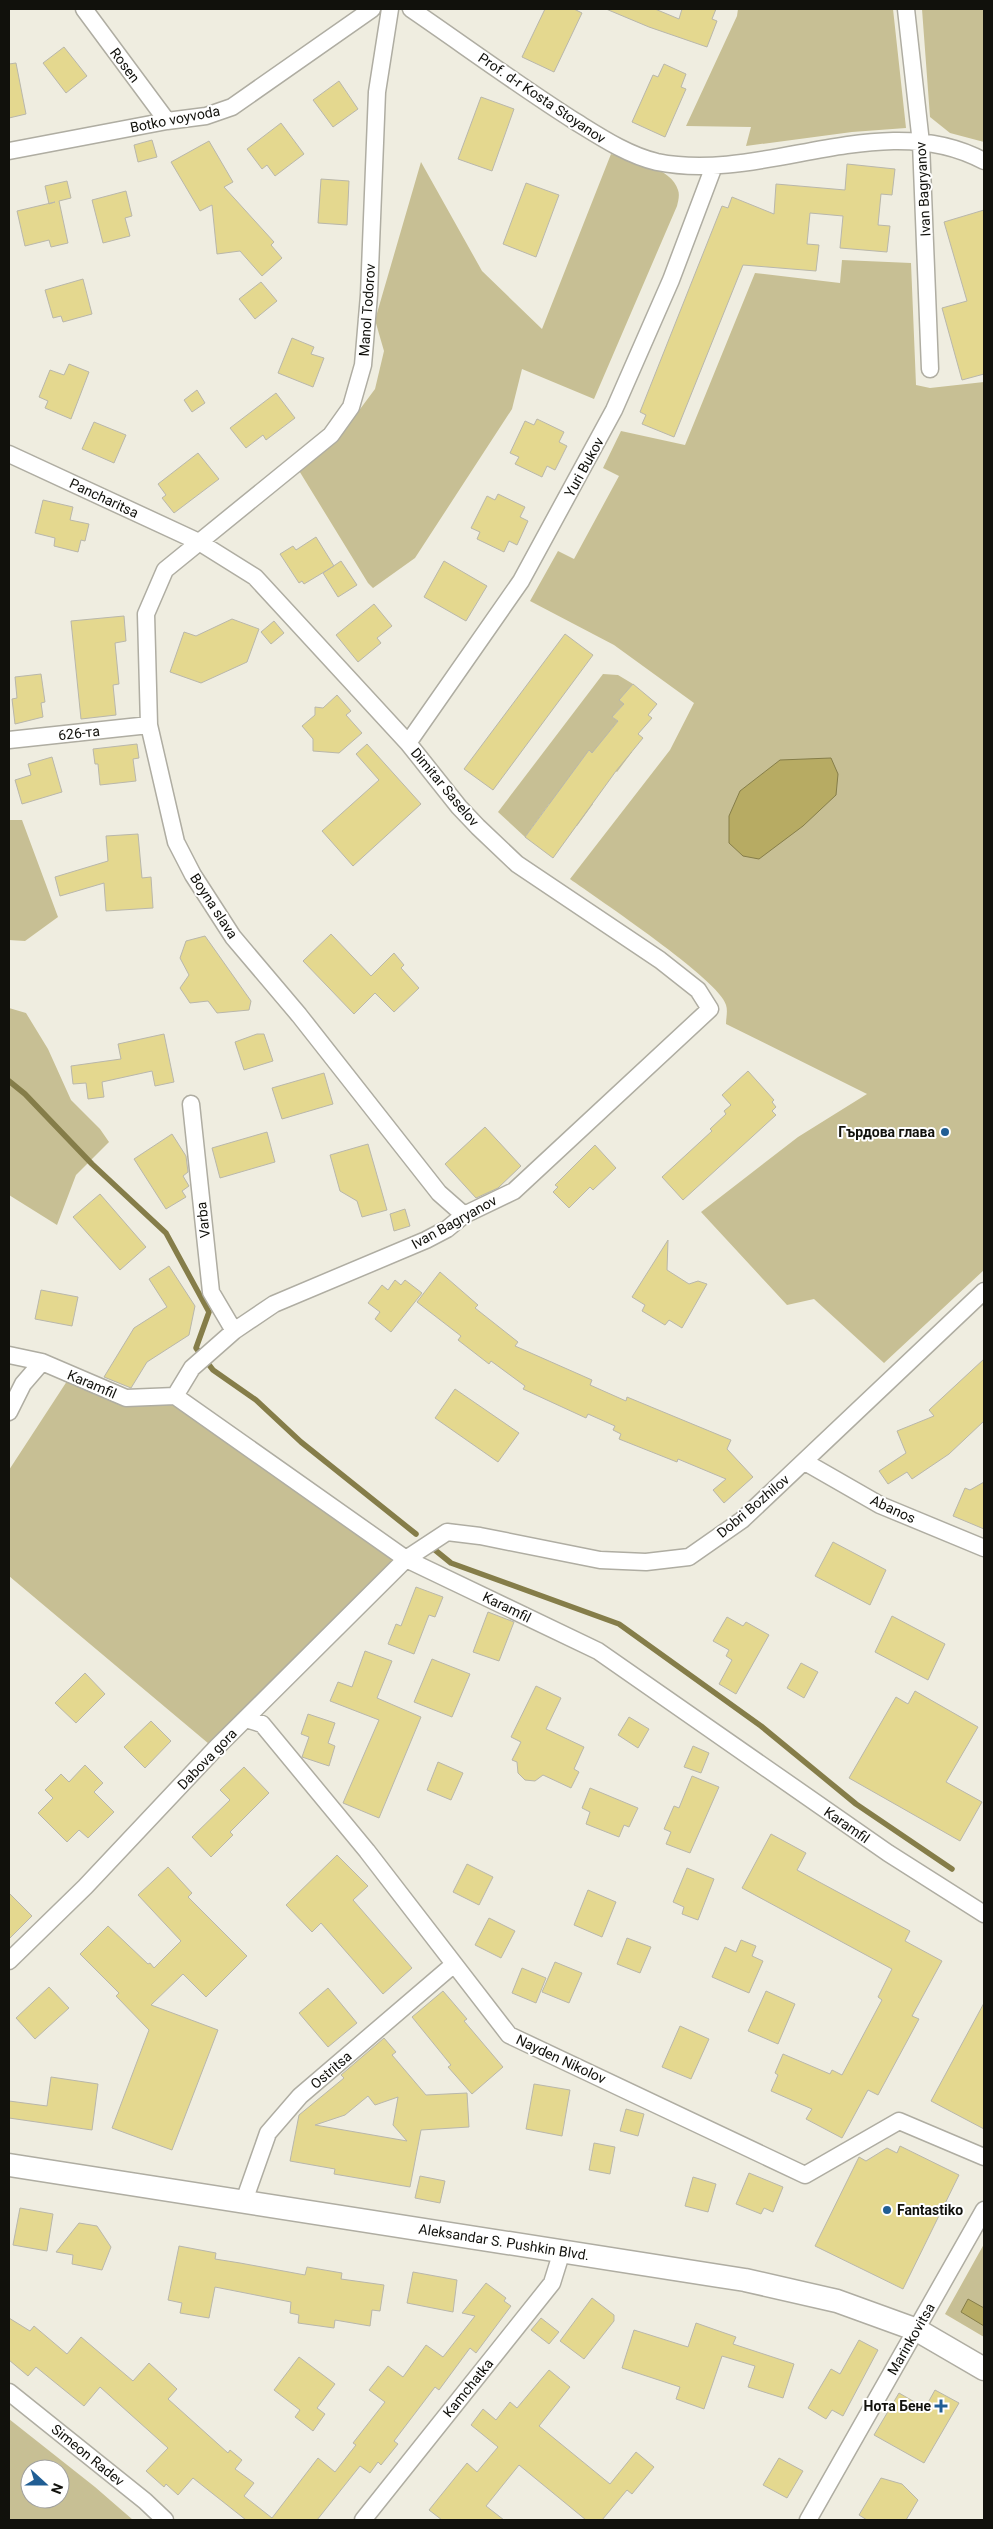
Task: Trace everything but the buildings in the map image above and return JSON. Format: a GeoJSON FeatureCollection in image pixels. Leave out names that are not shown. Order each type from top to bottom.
{"type":"FeatureCollection","features":[{"type":"Feature","properties":{"kind":"main road","name":"Aleksandar S. Pushkin Blvd."},"geometry":{"type":"LineString","coordinates":[[9,2165],[745,2280],[838,2301],[916,2330],[984,2369]]}},
{"type":"Feature","properties":{"kind":"street","name":"Rosen"},"geometry":{"type":"LineString","coordinates":[[84,9],[167,121]]}},
{"type":"Feature","properties":{"kind":"street","name":"Botko voyvoda"},"geometry":{"type":"LineString","coordinates":[[9,151],[167,121],[206,116],[232,107],[372,9]]}},
{"type":"Feature","properties":{"kind":"street","name":"Manol Todorov"},"geometry":{"type":"LineString","coordinates":[[199,542],[331,435],[351,407],[363,364],[370,286],[377,92],[390,9]]}},
{"type":"Feature","properties":{"kind":"street","name":"Prof. d-r Kosta Stoyanov"},"geometry":{"type":"LineString","coordinates":[[412,9],[551,106],[609,142],[657,162],[714,166],[875,142],[921,143],[958,150],[984,162]]}},
{"type":"Feature","properties":{"kind":"street","name":"Ivan Bagryanov"},"geometry":{"type":"LineString","coordinates":[[906,9],[921,143],[930,369]]}},
{"type":"Feature","properties":{"kind":"street","name":"Yuri Bukov"},"geometry":{"type":"LineString","coordinates":[[408,743],[521,581],[614,410],[671,280],[714,166]]}},
{"type":"Feature","properties":{"kind":"street","name":"Pancharitsa"},"geometry":{"type":"LineString","coordinates":[[9,454],[199,542]]}},
{"type":"Feature","properties":{"kind":"street","name":"Boyna slava"},"geometry":{"type":"LineString","coordinates":[[199,542],[165,570],[146,614],[149,725],[176,842],[193,875],[233,937],[299,1015],[439,1193],[464,1215]]}},
{"type":"Feature","properties":{"kind":"street","name":"Dimitar Saselov"},"geometry":{"type":"LineString","coordinates":[[199,542],[255,577],[408,743],[459,807],[517,864],[660,960],[698,990],[710,1009]]}},
{"type":"Feature","properties":{"kind":"street","name":"626-та"},"geometry":{"type":"LineString","coordinates":[[9,740],[149,725]]}},
{"type":"Feature","properties":{"kind":"street","name":"Ivan Bagryanov"},"geometry":{"type":"LineString","coordinates":[[175,1396],[192,1368],[234,1331],[274,1304],[426,1240],[447,1229],[464,1215],[514,1190],[710,1009]]}},
{"type":"Feature","properties":{"kind":"street","name":"Varba"},"geometry":{"type":"LineString","coordinates":[[191,1104],[211,1292],[234,1331]]}},
{"type":"Feature","properties":{"kind":"street","name":"Dobri Bozhilov"},"geometry":{"type":"LineString","coordinates":[[406,1559],[447,1532],[480,1536],[600,1560],[646,1562],[689,1557],[742,1520],[984,1291]]}},
{"type":"Feature","properties":{"kind":"street","name":"Karamfil"},"geometry":{"type":"LineString","coordinates":[[9,1355],[42,1362],[126,1398],[175,1396],[406,1559],[598,1651],[888,1854],[984,1914]]}},
{"type":"Feature","properties":{"kind":"street"},"geometry":{"type":"LineString","coordinates":[[9,1412],[23,1384],[42,1362]]}},
{"type":"Feature","properties":{"kind":"street","name":"Abanos"},"geometry":{"type":"LineString","coordinates":[[805,1462],[880,1505],[984,1548]]}},
{"type":"Feature","properties":{"kind":"street","name":"Dabova gora"},"geometry":{"type":"LineString","coordinates":[[9,1961],[85,1887],[246,1719],[406,1559]]}},
{"type":"Feature","properties":{"kind":"street","name":"Nayden Nikolov"},"geometry":{"type":"LineString","coordinates":[[246,1719],[262,1724],[367,1851],[453,1965],[509,2035],[805,2175],[899,2121],[984,2157]]}},
{"type":"Feature","properties":{"kind":"street","name":"Ostritsa"},"geometry":{"type":"LineString","coordinates":[[244,2201],[268,2133],[300,2096],[453,1965]]}},
{"type":"Feature","properties":{"kind":"street","name":"Marinkovitsa"},"geometry":{"type":"LineString","coordinates":[[808,2520],[984,2210]]}},
{"type":"Feature","properties":{"kind":"street","name":"Kamchatka"},"geometry":{"type":"LineString","coordinates":[[363,2520],[552,2283],[562,2251]]}},
{"type":"Feature","properties":{"kind":"street","name":"Simeon Radev"},"geometry":{"type":"LineString","coordinates":[[9,2392],[145,2501],[165,2520]]}},
{"type":"Feature","properties":{"kind":"shaded area"},"geometry":{"type":"Polygon","coordinates":[[[738,9],[893,9],[906,128],[852,132],[746,146],[751,127],[686,126],[737,16],[738,9]]]}},
{"type":"Feature","properties":{"kind":"shaded area"},"geometry":{"type":"Polygon","coordinates":[[[922,9],[984,9],[984,142],[950,133],[930,117],[922,9]]]}},
{"type":"Feature","properties":{"kind":"shaded area"},"geometry":{"type":"Polygon","coordinates":[[[611,154],[659,170],[674,182],[679,196],[677,206],[594,399],[522,369],[512,409],[415,558],[373,588],[368,583],[298,469],[343,432],[375,389],[384,351],[375,320],[421,162],[482,271],[542,329],[611,154]]]}},
{"type":"Feature","properties":{"kind":"shaded area"},"geometry":{"type":"Polygon","coordinates":[[[842,260],[911,263],[916,385],[930,388],[984,382],[984,1270],[884,1363],[814,1299],[787,1305],[701,1212],[798,1137],[867,1094],[726,1024],[726,1005],[719,993],[703,978],[656,940],[570,879],[670,750],[694,703],[614,645],[530,601],[558,551],[574,559],[619,476],[603,468],[621,431],[685,445],[755,273],[840,283],[842,260]]]}},
{"type":"Feature","properties":{"kind":"shaded area"},"geometry":{"type":"Polygon","coordinates":[[[603,674],[618,675],[633,684],[620,700],[624,704],[612,717],[618,721],[609,732],[632,752],[617,772],[589,751],[565,783],[593,804],[577,826],[549,804],[525,837],[498,812],[603,674]]]}},
{"type":"Feature","properties":{"kind":"shaded area"},"geometry":{"type":"Polygon","coordinates":[[[831,758],[838,774],[836,795],[803,826],[759,859],[743,856],[729,843],[729,816],[740,791],[780,760],[831,758]]]}},
{"type":"Feature","properties":{"kind":"shaded area"},"geometry":{"type":"Polygon","coordinates":[[[9,820],[22,820],[58,917],[25,941],[9,940],[9,820]]]}},
{"type":"Feature","properties":{"kind":"shaded area"},"geometry":{"type":"Polygon","coordinates":[[[9,1008],[26,1013],[48,1049],[71,1100],[100,1129],[109,1142],[76,1175],[57,1225],[9,1195],[9,1008]]]}},
{"type":"Feature","properties":{"kind":"shaded area"},"geometry":{"type":"Polygon","coordinates":[[[71,1375],[126,1398],[175,1396],[406,1559],[215,1749],[9,1576],[9,1470],[71,1375]]]}},
{"type":"Feature","properties":{"kind":"shaded area"},"geometry":{"type":"Polygon","coordinates":[[[984,2244],[984,2337],[945,2314],[984,2244]]]}},
{"type":"Feature","properties":{"kind":"shaded area"},"geometry":{"type":"Polygon","coordinates":[[[968,2299],[984,2308],[984,2326],[961,2312],[968,2299]]]}},
{"type":"Feature","properties":{"kind":"shaded area"},"geometry":{"type":"Polygon","coordinates":[[[9,2419],[60,2459],[20,2459],[20,2509],[70,2509],[70,2467],[133,2520],[9,2520],[9,2419]]]}},
{"type":"Feature","properties":{"kind":"waterway"},"geometry":{"type":"LineString","coordinates":[[9,1081],[25,1094],[92,1164],[166,1233],[209,1312],[196,1348],[213,1370],[256,1400],[301,1442],[416,1534]]}},
{"type":"Feature","properties":{"kind":"waterway"},"geometry":{"type":"LineString","coordinates":[[435,1550],[451,1563],[619,1624],[761,1726],[856,1804],[952,1869]]}},
{"type":"Feature","properties":{"kind":"place","name":"Гърдова глава"},"geometry":{"type":"Point","coordinates":[945,1132]}},
{"type":"Feature","properties":{"kind":"place","name":"Fantastiko"},"geometry":{"type":"Point","coordinates":[887,2210]}},
{"type":"Feature","properties":{"kind":"place","name":"Нота Бене"},"geometry":{"type":"Point","coordinates":[941,2406]}}]}
